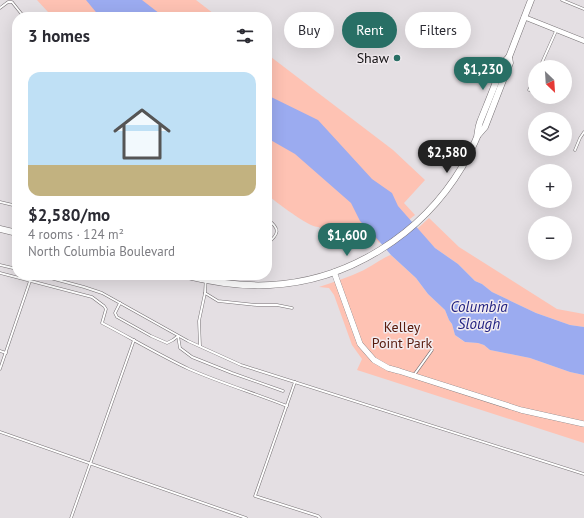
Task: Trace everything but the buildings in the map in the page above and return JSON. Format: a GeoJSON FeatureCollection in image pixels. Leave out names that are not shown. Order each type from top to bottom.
{"type":"FeatureCollection","features":[{"type":"Feature","properties":{"kind":"main road"},"geometry":{"type":"LineString","coordinates":[[215,280],[239,285],[270,285],[300,281],[334,272],[367,258],[381,250],[401,236],[424,216],[442,196],[456,176],[484,127],[510,63],[509,57],[531,0]]}},
{"type":"Feature","properties":{"kind":"main road"},"geometry":{"type":"LineString","coordinates":[[0,229],[12,232]]}},
{"type":"Feature","properties":{"kind":"street"},"geometry":{"type":"LineString","coordinates":[[524,18],[584,41]]}},
{"type":"Feature","properties":{"kind":"street"},"geometry":{"type":"LineString","coordinates":[[334,272],[356,335],[365,350],[381,364],[413,376],[521,410],[584,424]]}},
{"type":"Feature","properties":{"kind":"lane"},"geometry":{"type":"LineString","coordinates":[[562,0],[584,9]]}},
{"type":"Feature","properties":{"kind":"lane"},"geometry":{"type":"LineString","coordinates":[[0,8],[8,2],[12,2],[20,12]]}},
{"type":"Feature","properties":{"kind":"lane"},"geometry":{"type":"LineString","coordinates":[[543,60],[557,30]]}},
{"type":"Feature","properties":{"kind":"lane"},"geometry":{"type":"LineString","coordinates":[[575,150],[584,132]]}},
{"type":"Feature","properties":{"kind":"lane"},"geometry":{"type":"LineString","coordinates":[[0,202],[12,205]]}},
{"type":"Feature","properties":{"kind":"lane"},"geometry":{"type":"LineString","coordinates":[[272,223],[275,225],[277,231],[276,237],[272,240]]}},
{"type":"Feature","properties":{"kind":"lane"},"geometry":{"type":"LineString","coordinates":[[0,265],[12,268]]}},
{"type":"Feature","properties":{"kind":"lane"},"geometry":{"type":"LineString","coordinates":[[0,273],[12,276]]}},
{"type":"Feature","properties":{"kind":"lane"},"geometry":{"type":"LineString","coordinates":[[26,280],[92,297],[104,306],[106,310],[102,323],[188,368],[238,389],[287,406]]}},
{"type":"Feature","properties":{"kind":"lane"},"geometry":{"type":"LineString","coordinates":[[57,280],[94,290],[178,336],[241,364],[584,474]]}},
{"type":"Feature","properties":{"kind":"lane"},"geometry":{"type":"LineString","coordinates":[[200,346],[199,321],[205,293],[206,280]]}},
{"type":"Feature","properties":{"kind":"lane"},"geometry":{"type":"LineString","coordinates":[[0,369],[30,281]]}},
{"type":"Feature","properties":{"kind":"lane"},"geometry":{"type":"LineString","coordinates":[[205,293],[218,301],[257,305],[277,305],[292,308]]}},
{"type":"Feature","properties":{"kind":"lane"},"geometry":{"type":"LineString","coordinates":[[120,303],[115,313],[117,317],[167,343],[178,336]]}},
{"type":"Feature","properties":{"kind":"lane"},"geometry":{"type":"LineString","coordinates":[[178,336],[180,348],[192,357],[283,391]]}},
{"type":"Feature","properties":{"kind":"lane"},"geometry":{"type":"LineString","coordinates":[[71,518],[134,340]]}},
{"type":"Feature","properties":{"kind":"lane"},"geometry":{"type":"LineString","coordinates":[[413,376],[432,350]]}},
{"type":"Feature","properties":{"kind":"lane"},"geometry":{"type":"LineString","coordinates":[[0,351],[6,353]]}},
{"type":"Feature","properties":{"kind":"lane"},"geometry":{"type":"LineString","coordinates":[[295,382],[255,496],[319,517]]}},
{"type":"Feature","properties":{"kind":"lane"},"geometry":{"type":"LineString","coordinates":[[0,432],[246,518]]}},
{"type":"Feature","properties":{"kind":"green space"},"geometry":{"type":"Polygon","coordinates":[[[37,0],[196,0],[212,12],[48,12],[37,0]]]}},
{"type":"Feature","properties":{"kind":"green space"},"geometry":{"type":"Polygon","coordinates":[[[272,58],[393,150],[425,180],[404,203],[415,215],[379,243],[369,230],[335,247],[319,227],[308,223],[272,199],[272,58]]]}},
{"type":"Feature","properties":{"kind":"green space"},"geometry":{"type":"Polygon","coordinates":[[[429,218],[459,247],[557,309],[584,314],[584,327],[570,325],[536,313],[492,292],[482,284],[475,281],[458,264],[435,248],[417,229],[429,218]]]}},
{"type":"Feature","properties":{"kind":"green space","name":"Kelley Point Park"},"geometry":{"type":"Polygon","coordinates":[[[391,255],[416,278],[428,294],[445,310],[452,324],[455,335],[460,339],[465,342],[484,345],[490,350],[530,358],[570,372],[584,375],[584,443],[357,370],[362,359],[352,345],[334,295],[329,288],[319,287],[367,269],[391,255]]]}},
{"type":"Feature","properties":{"kind":"water"},"geometry":{"type":"Polygon","coordinates":[[[86,0],[142,0],[158,12],[96,12],[86,0]]]}},
{"type":"Feature","properties":{"kind":"water","name":"Columbia Slough"},"geometry":{"type":"Polygon","coordinates":[[[272,97],[318,120],[372,179],[392,193],[398,206],[435,248],[458,264],[475,281],[482,284],[492,292],[536,313],[570,325],[584,327],[584,375],[570,372],[530,358],[490,350],[484,345],[478,343],[465,342],[455,335],[452,324],[445,310],[428,294],[416,278],[391,255],[360,221],[351,203],[295,154],[272,141],[272,97]]]}},
{"type":"Feature","properties":{"kind":"place","name":"Shaw"},"geometry":{"type":"Point","coordinates":[397,58]}}]}
